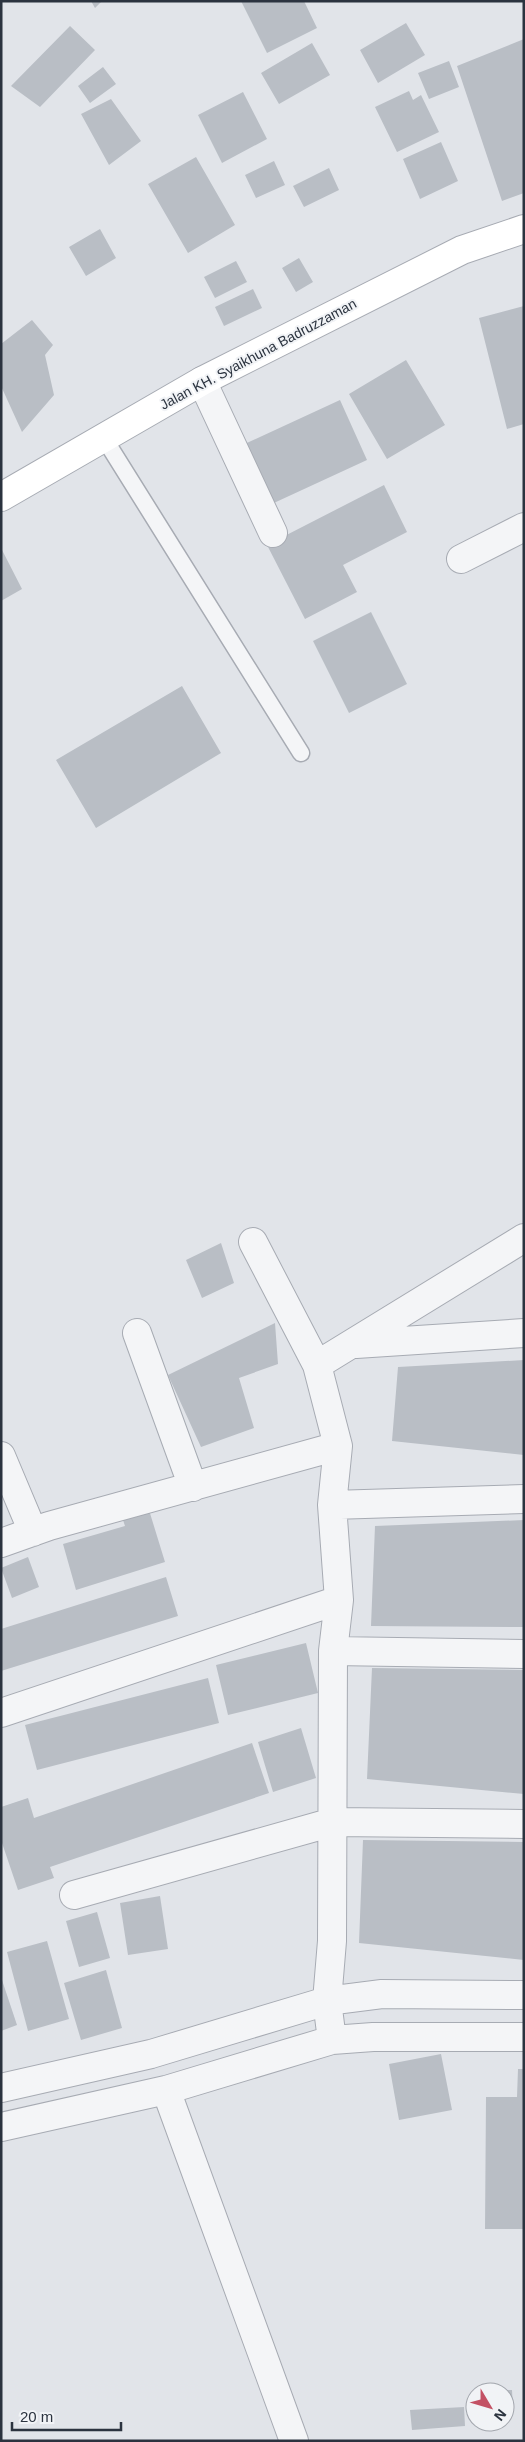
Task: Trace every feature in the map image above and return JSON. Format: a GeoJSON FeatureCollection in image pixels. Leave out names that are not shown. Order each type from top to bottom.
{"type":"FeatureCollection","features":[{"type":"Feature","properties":{"kind":"main road","name":"Jalan KH. Syaikhuna Badruzzaman"},"geometry":{"type":"LineString","coordinates":[[1,497],[202,381],[462,250],[524,228]]}},
{"type":"Feature","properties":{"kind":"street"},"geometry":{"type":"LineString","coordinates":[[202,381],[273,533]]}},
{"type":"Feature","properties":{"kind":"street"},"geometry":{"type":"LineString","coordinates":[[461,559],[524,527]]}},
{"type":"Feature","properties":{"kind":"street"},"geometry":{"type":"LineString","coordinates":[[317,1365],[524,1238]]}},
{"type":"Feature","properties":{"kind":"street"},"geometry":{"type":"LineString","coordinates":[[253,1242],[317,1365],[338,1446],[332,1505],[338,1600],[333,1651],[331,1716],[333,1822],[332,1941],[326,2001],[332,2040]]}},
{"type":"Feature","properties":{"kind":"street"},"geometry":{"type":"LineString","coordinates":[[137,1333],[192,1487]]}},
{"type":"Feature","properties":{"kind":"street"},"geometry":{"type":"LineString","coordinates":[[352,1344],[524,1333]]}},
{"type":"Feature","properties":{"kind":"street"},"geometry":{"type":"LineString","coordinates":[[1,1543],[32,1532],[338,1446]]}},
{"type":"Feature","properties":{"kind":"street"},"geometry":{"type":"LineString","coordinates":[[1,1456],[32,1532]]}},
{"type":"Feature","properties":{"kind":"street"},"geometry":{"type":"LineString","coordinates":[[332,1505],[524,1499]]}},
{"type":"Feature","properties":{"kind":"street"},"geometry":{"type":"LineString","coordinates":[[1,1713],[338,1600]]}},
{"type":"Feature","properties":{"kind":"street"},"geometry":{"type":"LineString","coordinates":[[333,1651],[524,1654]]}},
{"type":"Feature","properties":{"kind":"street"},"geometry":{"type":"LineString","coordinates":[[74,1895],[333,1822],[524,1824]]}},
{"type":"Feature","properties":{"kind":"street"},"geometry":{"type":"LineString","coordinates":[[1,2088],[151,2054],[326,2001],[382,1994],[524,1995]]}},
{"type":"Feature","properties":{"kind":"street"},"geometry":{"type":"LineString","coordinates":[[1,2127],[166,2090],[332,2040],[373,2037],[524,2037]]}},
{"type":"Feature","properties":{"kind":"street"},"geometry":{"type":"LineString","coordinates":[[166,2090],[294,2441]]}},
{"type":"Feature","properties":{"kind":"lane"},"geometry":{"type":"LineString","coordinates":[[104,438],[301,753]]}},
{"type":"Feature","properties":{"kind":"building"},"geometry":{"type":"Polygon","coordinates":[[[91,1],[102,1],[95,8],[91,1]]]}},
{"type":"Feature","properties":{"kind":"building"},"geometry":{"type":"Polygon","coordinates":[[[241,1],[304,1],[317,28],[267,53],[241,1]]]}},
{"type":"Feature","properties":{"kind":"building"},"geometry":{"type":"Polygon","coordinates":[[[406,23],[425,55],[378,83],[360,50],[406,23]]]}},
{"type":"Feature","properties":{"kind":"building"},"geometry":{"type":"Polygon","coordinates":[[[70,26],[95,50],[40,107],[11,86],[70,26]]]}},
{"type":"Feature","properties":{"kind":"building"},"geometry":{"type":"Polygon","coordinates":[[[524,39],[524,193],[502,201],[457,66],[524,39]]]}},
{"type":"Feature","properties":{"kind":"building"},"geometry":{"type":"Polygon","coordinates":[[[312,43],[330,75],[279,104],[261,73],[312,43]]]}},
{"type":"Feature","properties":{"kind":"building"},"geometry":{"type":"Polygon","coordinates":[[[449,61],[459,87],[429,99],[418,73],[449,61]]]}},
{"type":"Feature","properties":{"kind":"building"},"geometry":{"type":"Polygon","coordinates":[[[103,67],[116,84],[90,103],[78,86],[103,67]]]}},
{"type":"Feature","properties":{"kind":"building"},"geometry":{"type":"Polygon","coordinates":[[[409,91],[413,100],[421,95],[439,132],[397,152],[375,107],[409,91]]]}},
{"type":"Feature","properties":{"kind":"building"},"geometry":{"type":"Polygon","coordinates":[[[243,92],[267,139],[222,163],[198,115],[243,92]]]}},
{"type":"Feature","properties":{"kind":"building"},"geometry":{"type":"Polygon","coordinates":[[[111,99],[141,141],[109,165],[81,114],[111,99]]]}},
{"type":"Feature","properties":{"kind":"building"},"geometry":{"type":"Polygon","coordinates":[[[441,142],[458,181],[420,199],[403,159],[441,142]]]}},
{"type":"Feature","properties":{"kind":"building"},"geometry":{"type":"Polygon","coordinates":[[[196,157],[235,225],[188,253],[148,184],[196,157]]]}},
{"type":"Feature","properties":{"kind":"building"},"geometry":{"type":"Polygon","coordinates":[[[274,161],[285,185],[256,198],[245,175],[274,161]]]}},
{"type":"Feature","properties":{"kind":"building"},"geometry":{"type":"Polygon","coordinates":[[[329,168],[339,190],[304,207],[293,186],[329,168]]]}},
{"type":"Feature","properties":{"kind":"building"},"geometry":{"type":"Polygon","coordinates":[[[100,229],[116,258],[86,276],[69,247],[100,229]]]}},
{"type":"Feature","properties":{"kind":"building"},"geometry":{"type":"Polygon","coordinates":[[[299,258],[313,282],[296,292],[282,268],[299,258]]]}},
{"type":"Feature","properties":{"kind":"building"},"geometry":{"type":"Polygon","coordinates":[[[236,261],[247,282],[215,298],[204,277],[236,261]]]}},
{"type":"Feature","properties":{"kind":"building"},"geometry":{"type":"Polygon","coordinates":[[[253,289],[262,308],[224,326],[215,307],[253,289]]]}},
{"type":"Feature","properties":{"kind":"building"},"geometry":{"type":"Polygon","coordinates":[[[524,306],[524,424],[507,429],[479,318],[524,306]]]}},
{"type":"Feature","properties":{"kind":"building"},"geometry":{"type":"Polygon","coordinates":[[[32,320],[53,345],[45,355],[54,395],[22,432],[1,386],[1,344],[32,320]]]}},
{"type":"Feature","properties":{"kind":"building"},"geometry":{"type":"Polygon","coordinates":[[[406,360],[445,425],[387,459],[349,394],[406,360]]]}},
{"type":"Feature","properties":{"kind":"building"},"geometry":{"type":"Polygon","coordinates":[[[340,400],[367,460],[250,514],[223,454],[340,400]]]}},
{"type":"Feature","properties":{"kind":"building"},"geometry":{"type":"Polygon","coordinates":[[[384,485],[407,532],[343,565],[357,592],[305,619],[267,545],[384,485]]]}},
{"type":"Feature","properties":{"kind":"building"},"geometry":{"type":"Polygon","coordinates":[[[1,548],[22,589],[1,601],[1,548]]]}},
{"type":"Feature","properties":{"kind":"building"},"geometry":{"type":"Polygon","coordinates":[[[371,612],[407,684],[349,713],[313,641],[371,612]]]}},
{"type":"Feature","properties":{"kind":"building"},"geometry":{"type":"Polygon","coordinates":[[[182,686],[221,753],[96,828],[56,760],[182,686]]]}},
{"type":"Feature","properties":{"kind":"building"},"geometry":{"type":"Polygon","coordinates":[[[221,1243],[234,1283],[202,1298],[186,1260],[221,1243]]]}},
{"type":"Feature","properties":{"kind":"building"},"geometry":{"type":"Polygon","coordinates":[[[275,1323],[278,1364],[239,1378],[254,1428],[201,1447],[168,1375],[275,1323]]]}},
{"type":"Feature","properties":{"kind":"building"},"geometry":{"type":"Polygon","coordinates":[[[524,1360],[524,1455],[392,1441],[398,1367],[524,1360]]]}},
{"type":"Feature","properties":{"kind":"building"},"geometry":{"type":"Polygon","coordinates":[[[149,1510],[165,1562],[76,1590],[63,1544],[125,1526],[122,1517],[149,1510]]]}},
{"type":"Feature","properties":{"kind":"building"},"geometry":{"type":"Polygon","coordinates":[[[524,1520],[524,1627],[371,1626],[375,1526],[524,1520]]]}},
{"type":"Feature","properties":{"kind":"building"},"geometry":{"type":"Polygon","coordinates":[[[28,1557],[39,1587],[12,1598],[1,1568],[28,1557]]]}},
{"type":"Feature","properties":{"kind":"building"},"geometry":{"type":"Polygon","coordinates":[[[166,1577],[178,1616],[1,1671],[1,1629],[166,1577]]]}},
{"type":"Feature","properties":{"kind":"building"},"geometry":{"type":"Polygon","coordinates":[[[306,1643],[318,1693],[228,1715],[216,1665],[306,1643]]]}},
{"type":"Feature","properties":{"kind":"building"},"geometry":{"type":"Polygon","coordinates":[[[372,1668],[524,1670],[524,1794],[367,1779],[372,1668]]]}},
{"type":"Feature","properties":{"kind":"building"},"geometry":{"type":"Polygon","coordinates":[[[208,1678],[219,1723],[37,1770],[25,1725],[208,1678]]]}},
{"type":"Feature","properties":{"kind":"building"},"geometry":{"type":"Polygon","coordinates":[[[301,1728],[316,1778],[273,1792],[258,1742],[301,1728]]]}},
{"type":"Feature","properties":{"kind":"building"},"geometry":{"type":"Polygon","coordinates":[[[252,1743],[269,1793],[50,1867],[54,1878],[18,1890],[1,1840],[1,1807],[28,1798],[34,1818],[252,1743]]]}},
{"type":"Feature","properties":{"kind":"building"},"geometry":{"type":"Polygon","coordinates":[[[363,1840],[524,1842],[524,1960],[359,1943],[363,1840]]]}},
{"type":"Feature","properties":{"kind":"building"},"geometry":{"type":"Polygon","coordinates":[[[160,1896],[168,1949],[128,1955],[120,1903],[160,1896]]]}},
{"type":"Feature","properties":{"kind":"building"},"geometry":{"type":"Polygon","coordinates":[[[97,1912],[110,1958],[79,1967],[66,1921],[97,1912]]]}},
{"type":"Feature","properties":{"kind":"building"},"geometry":{"type":"Polygon","coordinates":[[[47,1941],[69,2019],[28,2031],[7,1952],[47,1941]]]}},
{"type":"Feature","properties":{"kind":"building"},"geometry":{"type":"Polygon","coordinates":[[[106,1970],[122,2028],[81,2040],[64,1983],[106,1970]]]}},
{"type":"Feature","properties":{"kind":"building"},"geometry":{"type":"Polygon","coordinates":[[[1,1977],[17,2025],[1,2031],[1,1977]]]}},
{"type":"Feature","properties":{"kind":"building"},"geometry":{"type":"Polygon","coordinates":[[[441,2054],[452,2110],[399,2120],[389,2064],[441,2054]]]}},
{"type":"Feature","properties":{"kind":"building"},"geometry":{"type":"Polygon","coordinates":[[[518,2069],[524,2069],[524,2229],[485,2229],[486,2097],[517,2097],[518,2069]]]}},
{"type":"Feature","properties":{"kind":"building"},"geometry":{"type":"Polygon","coordinates":[[[464,2407],[465,2426],[412,2430],[410,2410],[464,2407]]]}}]}
